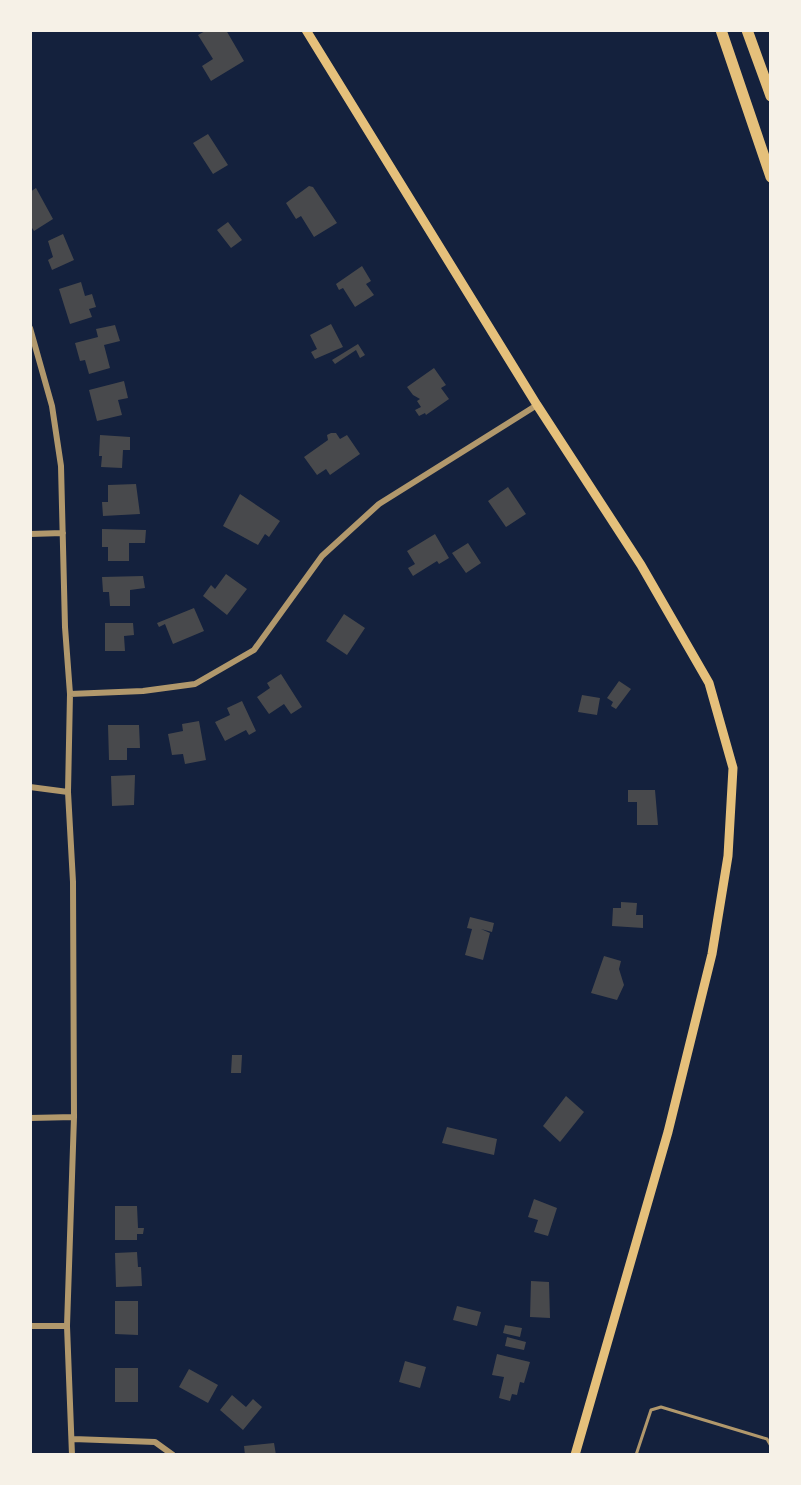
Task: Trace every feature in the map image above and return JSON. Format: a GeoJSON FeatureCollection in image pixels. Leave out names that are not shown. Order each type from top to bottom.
{"type":"FeatureCollection","features":[{"type":"Feature","properties":{"kind":"highway"},"geometry":{"type":"LineString","coordinates":[[721,30],[771,177]]}},
{"type":"Feature","properties":{"kind":"highway"},"geometry":{"type":"LineString","coordinates":[[747,30],[771,96]]}},
{"type":"Feature","properties":{"kind":"main road"},"geometry":{"type":"LineString","coordinates":[[306,30],[537,405],[641,565],[709,683],[733,768],[728,856],[712,954],[668,1132],[575,1455]]}},
{"type":"Feature","properties":{"kind":"street"},"geometry":{"type":"LineString","coordinates":[[30,328],[52,406],[61,466],[70,694],[68,792],[73,882],[74,1117],[67,1326],[72,1455]]}},
{"type":"Feature","properties":{"kind":"street"},"geometry":{"type":"LineString","coordinates":[[70,694],[143,691],[195,684],[254,650],[322,556],[379,504],[537,405]]}},
{"type":"Feature","properties":{"kind":"street"},"geometry":{"type":"LineString","coordinates":[[30,534],[63,533]]}},
{"type":"Feature","properties":{"kind":"street"},"geometry":{"type":"LineString","coordinates":[[30,787],[68,792]]}},
{"type":"Feature","properties":{"kind":"street"},"geometry":{"type":"LineString","coordinates":[[30,1118],[74,1117]]}},
{"type":"Feature","properties":{"kind":"street"},"geometry":{"type":"LineString","coordinates":[[30,1326],[67,1326]]}},
{"type":"Feature","properties":{"kind":"street"},"geometry":{"type":"LineString","coordinates":[[73,1439],[155,1442],[173,1455]]}},
{"type":"Feature","properties":{"kind":"lane"},"geometry":{"type":"LineString","coordinates":[[636,1455],[651,1410],[661,1407],[767,1439],[771,1446]]}},
{"type":"Feature","properties":{"kind":"building"},"geometry":{"type":"Polygon","coordinates":[[[207,30],[226,30],[244,61],[211,81],[202,66],[213,59],[198,35],[207,30]]]}},
{"type":"Feature","properties":{"kind":"building"},"geometry":{"type":"Polygon","coordinates":[[[208,134],[228,165],[213,174],[193,143],[208,134]]]}},
{"type":"Feature","properties":{"kind":"building"},"geometry":{"type":"Polygon","coordinates":[[[309,186],[313,187],[337,223],[314,237],[301,216],[296,219],[286,203],[309,186]]]}},
{"type":"Feature","properties":{"kind":"building"},"geometry":{"type":"Polygon","coordinates":[[[36,188],[53,219],[34,231],[30,225],[30,192],[36,188]]]}},
{"type":"Feature","properties":{"kind":"building"},"geometry":{"type":"Polygon","coordinates":[[[228,222],[242,240],[231,248],[217,230],[228,222]]]}},
{"type":"Feature","properties":{"kind":"building"},"geometry":{"type":"Polygon","coordinates":[[[63,234],[74,260],[52,270],[48,260],[53,257],[48,241],[63,234]]]}},
{"type":"Feature","properties":{"kind":"building"},"geometry":{"type":"Polygon","coordinates":[[[362,266],[371,281],[366,284],[374,295],[355,307],[343,288],[339,290],[336,284],[362,266]]]}},
{"type":"Feature","properties":{"kind":"building"},"geometry":{"type":"Polygon","coordinates":[[[81,282],[85,296],[92,294],[96,307],[89,309],[92,317],[70,324],[59,289],[81,282]]]}},
{"type":"Feature","properties":{"kind":"building"},"geometry":{"type":"Polygon","coordinates":[[[331,324],[343,347],[315,359],[311,352],[317,349],[310,335],[331,324]]]}},
{"type":"Feature","properties":{"kind":"building"},"geometry":{"type":"Polygon","coordinates":[[[115,325],[120,341],[104,345],[110,368],[89,374],[85,360],[80,361],[75,343],[98,337],[96,329],[115,325]]]}},
{"type":"Feature","properties":{"kind":"building"},"geometry":{"type":"Polygon","coordinates":[[[358,344],[365,355],[360,358],[356,350],[335,364],[332,360],[358,344]]]}},
{"type":"Feature","properties":{"kind":"building"},"geometry":{"type":"Polygon","coordinates":[[[434,368],[446,385],[441,388],[449,399],[426,415],[419,416],[415,410],[421,407],[417,401],[420,399],[407,387],[434,368]]]}},
{"type":"Feature","properties":{"kind":"building"},"geometry":{"type":"Polygon","coordinates":[[[124,381],[128,398],[118,400],[122,415],[97,421],[89,390],[124,381]]]}},
{"type":"Feature","properties":{"kind":"building"},"geometry":{"type":"Polygon","coordinates":[[[336,433],[340,439],[347,435],[360,454],[330,475],[326,469],[317,475],[304,457],[328,440],[327,435],[336,433]]]}},
{"type":"Feature","properties":{"kind":"building"},"geometry":{"type":"Polygon","coordinates":[[[100,435],[130,437],[130,450],[123,450],[122,468],[101,467],[100,435]]]}},
{"type":"Feature","properties":{"kind":"building"},"geometry":{"type":"Polygon","coordinates":[[[136,484],[140,514],[103,516],[102,502],[108,502],[108,485],[136,484]]]}},
{"type":"Feature","properties":{"kind":"building"},"geometry":{"type":"Polygon","coordinates":[[[508,487],[526,514],[506,527],[488,501],[508,487]]]}},
{"type":"Feature","properties":{"kind":"building"},"geometry":{"type":"Polygon","coordinates":[[[240,494],[280,521],[269,537],[265,534],[258,545],[223,526],[240,494]]]}},
{"type":"Feature","properties":{"kind":"building"},"geometry":{"type":"Polygon","coordinates":[[[102,529],[146,530],[145,543],[129,543],[129,561],[108,561],[108,547],[102,547],[102,529]]]}},
{"type":"Feature","properties":{"kind":"building"},"geometry":{"type":"Polygon","coordinates":[[[435,534],[449,558],[439,564],[437,561],[413,576],[408,568],[415,564],[407,551],[435,534]]]}},
{"type":"Feature","properties":{"kind":"building"},"geometry":{"type":"Polygon","coordinates":[[[468,543],[481,563],[466,573],[452,553],[468,543]]]}},
{"type":"Feature","properties":{"kind":"building"},"geometry":{"type":"Polygon","coordinates":[[[226,574],[247,589],[227,615],[203,596],[211,585],[215,589],[226,574]]]}},
{"type":"Feature","properties":{"kind":"building"},"geometry":{"type":"Polygon","coordinates":[[[143,576],[145,588],[130,590],[130,606],[110,606],[109,592],[103,592],[102,577],[143,576]]]}},
{"type":"Feature","properties":{"kind":"building"},"geometry":{"type":"Polygon","coordinates":[[[194,608],[204,631],[173,644],[165,624],[159,627],[157,623],[194,608]]]}},
{"type":"Feature","properties":{"kind":"building"},"geometry":{"type":"Polygon","coordinates":[[[344,614],[365,628],[347,655],[326,641],[344,614]]]}},
{"type":"Feature","properties":{"kind":"building"},"geometry":{"type":"Polygon","coordinates":[[[105,623],[133,623],[134,635],[124,636],[125,651],[105,651],[105,623]]]}},
{"type":"Feature","properties":{"kind":"building"},"geometry":{"type":"Polygon","coordinates":[[[281,674],[302,707],[291,714],[284,704],[269,714],[257,697],[270,688],[267,683],[281,674]]]}},
{"type":"Feature","properties":{"kind":"building"},"geometry":{"type":"Polygon","coordinates":[[[619,681],[631,689],[616,709],[607,698],[619,681]]]}},
{"type":"Feature","properties":{"kind":"building"},"geometry":{"type":"Polygon","coordinates":[[[582,695],[600,698],[597,715],[578,712],[582,695]]]}},
{"type":"Feature","properties":{"kind":"building"},"geometry":{"type":"Polygon","coordinates":[[[242,701],[256,731],[249,735],[246,730],[225,741],[215,722],[230,715],[227,708],[242,701]]]}},
{"type":"Feature","properties":{"kind":"building"},"geometry":{"type":"Polygon","coordinates":[[[199,721],[206,760],[185,764],[183,754],[172,755],[168,734],[183,731],[182,724],[199,721]]]}},
{"type":"Feature","properties":{"kind":"building"},"geometry":{"type":"Polygon","coordinates":[[[108,725],[139,725],[140,748],[127,748],[127,760],[109,760],[108,725]]]}},
{"type":"Feature","properties":{"kind":"building"},"geometry":{"type":"Polygon","coordinates":[[[135,775],[134,805],[112,806],[111,776],[135,775]]]}},
{"type":"Feature","properties":{"kind":"building"},"geometry":{"type":"Polygon","coordinates":[[[628,790],[655,790],[658,825],[637,825],[637,802],[628,802],[628,790]]]}},
{"type":"Feature","properties":{"kind":"building"},"geometry":{"type":"Polygon","coordinates":[[[621,902],[637,903],[636,915],[643,915],[643,928],[612,926],[613,908],[621,908],[621,902]]]}},
{"type":"Feature","properties":{"kind":"building"},"geometry":{"type":"Polygon","coordinates":[[[470,917],[494,923],[492,932],[481,929],[490,933],[483,960],[465,955],[472,929],[467,928],[470,917]]]}},
{"type":"Feature","properties":{"kind":"building"},"geometry":{"type":"Polygon","coordinates":[[[604,956],[621,961],[619,969],[624,985],[617,1000],[591,993],[604,956]]]}},
{"type":"Feature","properties":{"kind":"building"},"geometry":{"type":"Polygon","coordinates":[[[232,1055],[242,1055],[241,1073],[231,1073],[232,1055]]]}},
{"type":"Feature","properties":{"kind":"building"},"geometry":{"type":"Polygon","coordinates":[[[566,1096],[584,1112],[560,1142],[543,1126],[566,1096]]]}},
{"type":"Feature","properties":{"kind":"building"},"geometry":{"type":"Polygon","coordinates":[[[447,1127],[497,1139],[494,1155],[442,1143],[447,1127]]]}},
{"type":"Feature","properties":{"kind":"building"},"geometry":{"type":"Polygon","coordinates":[[[534,1199],[557,1208],[548,1236],[534,1232],[538,1220],[528,1217],[534,1199]]]}},
{"type":"Feature","properties":{"kind":"building"},"geometry":{"type":"Polygon","coordinates":[[[115,1206],[137,1206],[138,1228],[144,1228],[143,1234],[137,1234],[137,1240],[115,1240],[115,1206]]]}},
{"type":"Feature","properties":{"kind":"building"},"geometry":{"type":"Polygon","coordinates":[[[137,1252],[142,1286],[116,1287],[115,1253],[137,1252]]]}},
{"type":"Feature","properties":{"kind":"building"},"geometry":{"type":"Polygon","coordinates":[[[531,1281],[549,1282],[550,1318],[530,1317],[531,1281]]]}},
{"type":"Feature","properties":{"kind":"building"},"geometry":{"type":"Polygon","coordinates":[[[115,1301],[138,1301],[138,1335],[115,1334],[115,1301]]]}},
{"type":"Feature","properties":{"kind":"building"},"geometry":{"type":"Polygon","coordinates":[[[457,1306],[481,1312],[477,1326],[453,1320],[457,1306]]]}},
{"type":"Feature","properties":{"kind":"building"},"geometry":{"type":"Polygon","coordinates":[[[505,1325],[522,1328],[520,1337],[503,1333],[505,1325]]]}},
{"type":"Feature","properties":{"kind":"building"},"geometry":{"type":"Polygon","coordinates":[[[507,1337],[526,1342],[524,1350],[505,1346],[507,1337]]]}},
{"type":"Feature","properties":{"kind":"building"},"geometry":{"type":"Polygon","coordinates":[[[497,1354],[530,1362],[524,1383],[520,1382],[517,1395],[512,1394],[510,1401],[499,1398],[504,1377],[492,1375],[497,1354]]]}},
{"type":"Feature","properties":{"kind":"building"},"geometry":{"type":"Polygon","coordinates":[[[405,1361],[426,1367],[420,1388],[399,1382],[405,1361]]]}},
{"type":"Feature","properties":{"kind":"building"},"geometry":{"type":"Polygon","coordinates":[[[115,1368],[138,1368],[138,1402],[115,1402],[115,1368]]]}},
{"type":"Feature","properties":{"kind":"building"},"geometry":{"type":"Polygon","coordinates":[[[189,1369],[218,1385],[208,1403],[179,1387],[189,1369]]]}},
{"type":"Feature","properties":{"kind":"building"},"geometry":{"type":"Polygon","coordinates":[[[232,1395],[246,1407],[253,1399],[262,1407],[243,1430],[220,1410],[232,1395]]]}},
{"type":"Feature","properties":{"kind":"building"},"geometry":{"type":"Polygon","coordinates":[[[274,1443],[276,1455],[245,1455],[244,1446],[274,1443]]]}}]}
